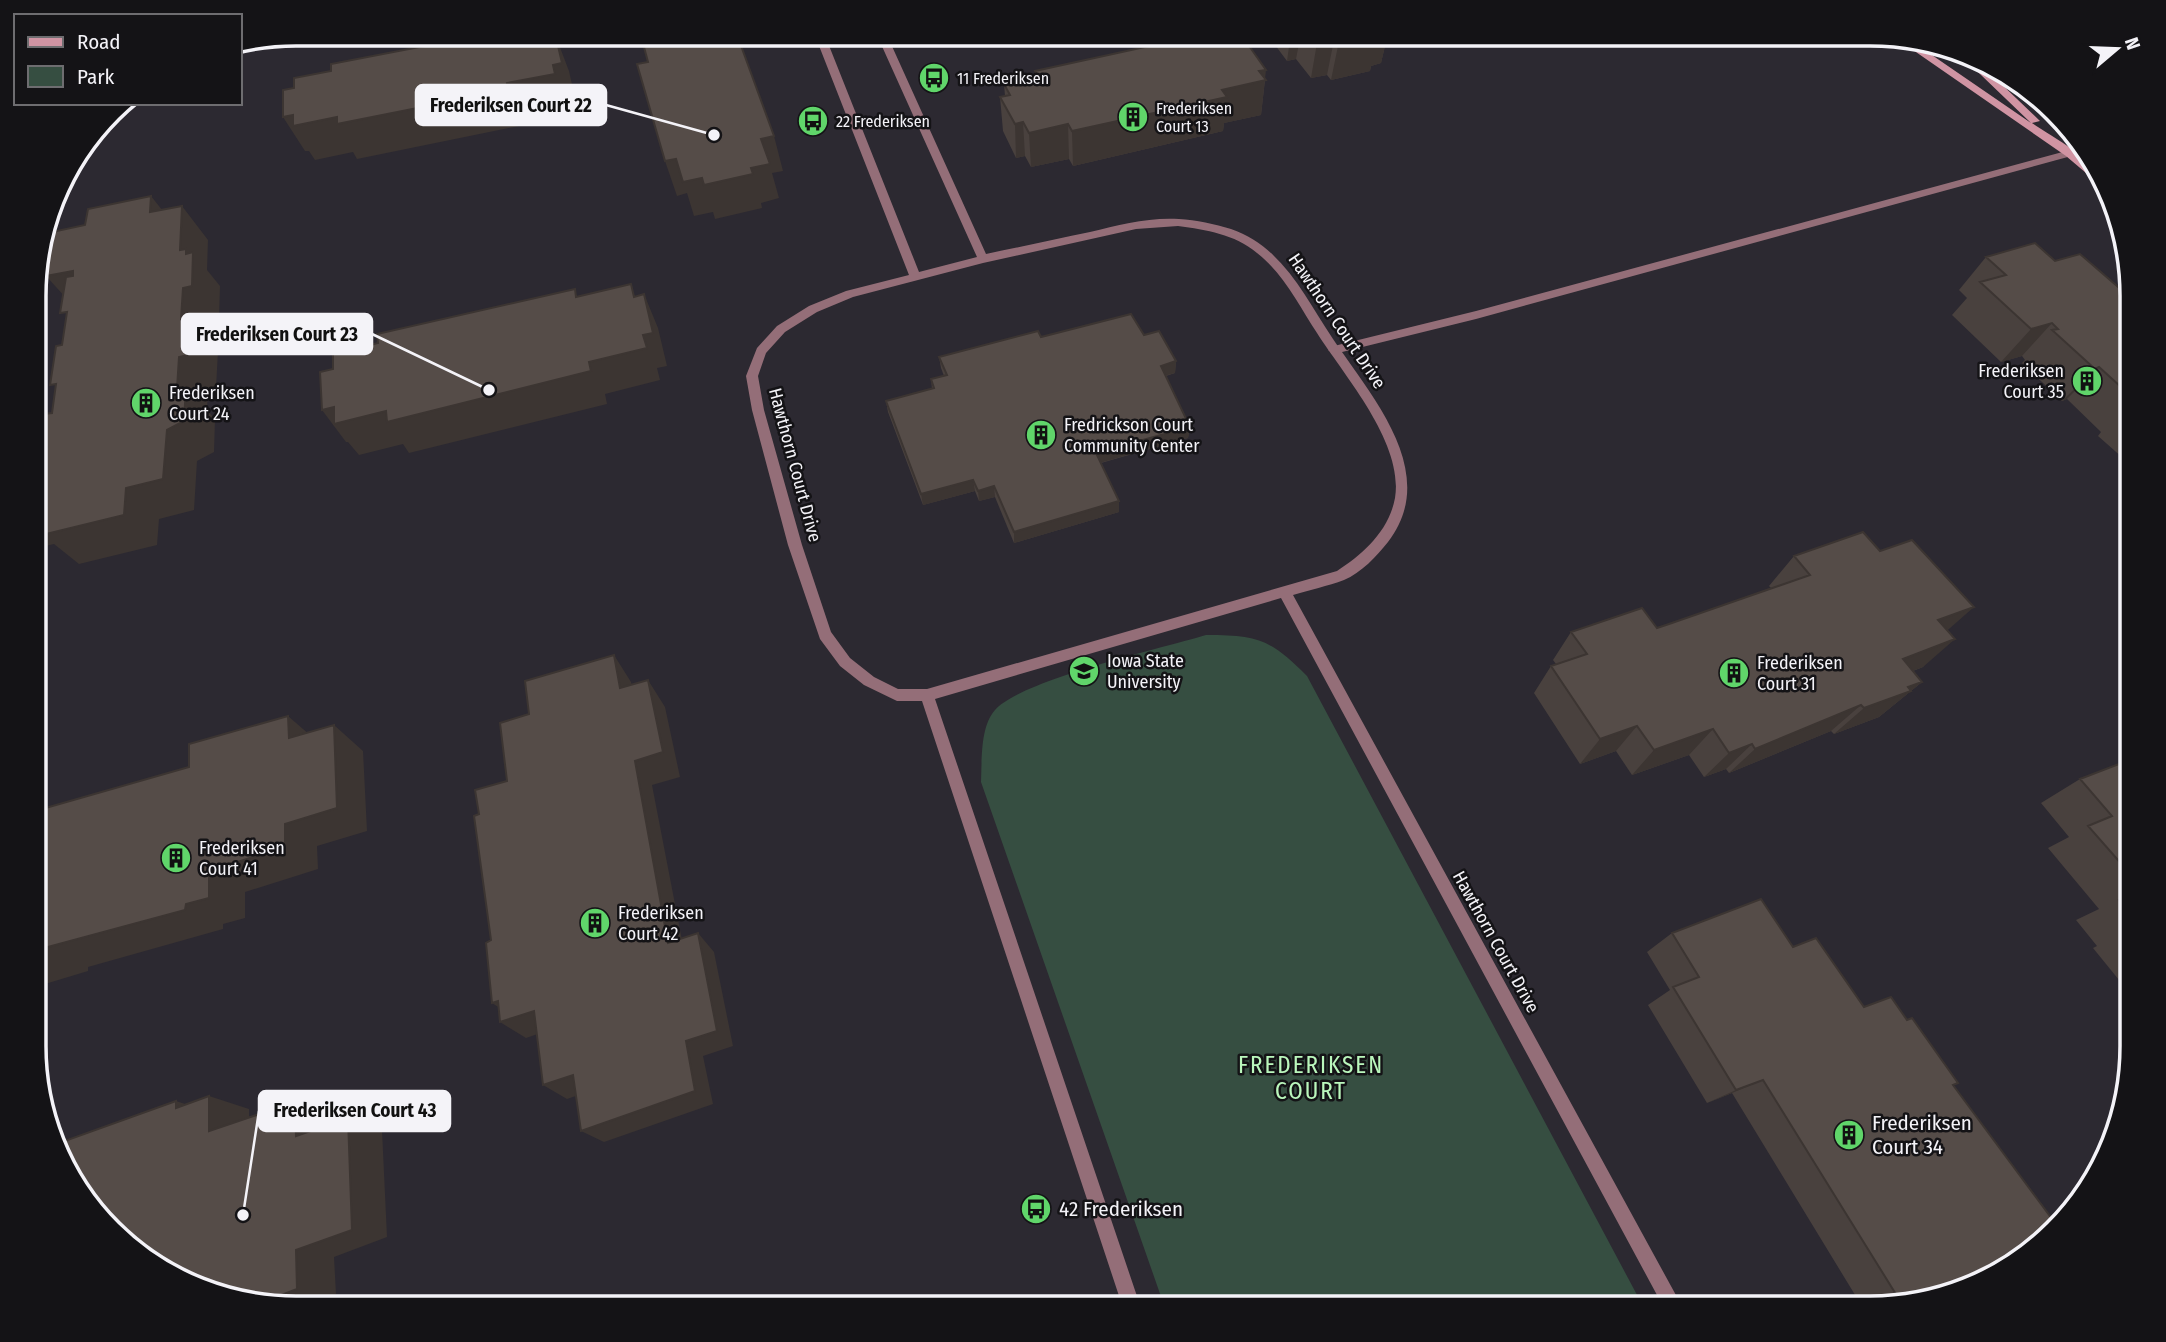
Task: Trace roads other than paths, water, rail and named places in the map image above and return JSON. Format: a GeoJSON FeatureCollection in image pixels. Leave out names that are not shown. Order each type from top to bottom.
{"type":"FeatureCollection","features":[{"type":"Feature","properties":{"kind":"main road"},"geometry":{"type":"LineString","coordinates":[[1921,50],[2068,153]]}},
{"type":"Feature","properties":{"kind":"main road"},"geometry":{"type":"LineString","coordinates":[[1984,72],[2084,166]]}},
{"type":"Feature","properties":{"kind":"street"},"geometry":{"type":"LineString","coordinates":[[824,46],[915,276]]}},
{"type":"Feature","properties":{"kind":"street"},"geometry":{"type":"LineString","coordinates":[[887,46],[983,259]]}},
{"type":"Feature","properties":{"kind":"street"},"geometry":{"type":"LineString","coordinates":[[1334,350],[1476,315],[2074,151]]}},
{"type":"Feature","properties":{"kind":"street","name":"Hawthorn Court Drive"},"geometry":{"type":"LineString","coordinates":[[1178,222],[1223,229],[1251,242],[1278,264],[1371,407],[1394,450],[1402,483],[1397,512],[1384,538],[1362,562],[1341,575],[927,695],[897,695],[869,681],[845,663],[825,635],[780,490],[758,410],[752,376],[761,351],[781,329],[813,309],[871,287],[983,259],[1136,225],[1178,222]]}},
{"type":"Feature","properties":{"kind":"street","name":"Hawthorn Court Drive"},"geometry":{"type":"LineString","coordinates":[[1285,593],[1667,1296]]}},
{"type":"Feature","properties":{"kind":"street"},"geometry":{"type":"LineString","coordinates":[[927,695],[1128,1296]]}},
{"type":"Feature","properties":{"kind":"place","name":"11 Frederiksen"},"geometry":{"type":"Point","coordinates":[934,78]}},
{"type":"Feature","properties":{"kind":"place","name":"Frederiksen Court 13"},"geometry":{"type":"Point","coordinates":[1133,117]}},
{"type":"Feature","properties":{"kind":"place","name":"22 Frederiksen"},"geometry":{"type":"Point","coordinates":[813,121]}},
{"type":"Feature","properties":{"kind":"place","name":"Frederiksen Court 22"},"geometry":{"type":"Point","coordinates":[714,135]}},
{"type":"Feature","properties":{"kind":"place","name":"Frederiksen Court 35"},"geometry":{"type":"Point","coordinates":[2087,381]}},
{"type":"Feature","properties":{"kind":"place","name":"Frederiksen Court 23"},"geometry":{"type":"Point","coordinates":[489,390]}},
{"type":"Feature","properties":{"kind":"place","name":"Frederiksen Court 24"},"geometry":{"type":"Point","coordinates":[146,403]}},
{"type":"Feature","properties":{"kind":"place","name":"Fredrickson Court Community Center"},"geometry":{"type":"Point","coordinates":[1041,435]}},
{"type":"Feature","properties":{"kind":"place","name":"Iowa State University"},"geometry":{"type":"Point","coordinates":[1084,671]}},
{"type":"Feature","properties":{"kind":"place","name":"Frederiksen Court 31"},"geometry":{"type":"Point","coordinates":[1734,673]}},
{"type":"Feature","properties":{"kind":"place","name":"Frederiksen Court 41"},"geometry":{"type":"Point","coordinates":[176,858]}},
{"type":"Feature","properties":{"kind":"place","name":"Frederiksen Court 42"},"geometry":{"type":"Point","coordinates":[595,923]}},
{"type":"Feature","properties":{"kind":"place","name":"Frederiksen Court 34"},"geometry":{"type":"Point","coordinates":[1849,1135]}},
{"type":"Feature","properties":{"kind":"place","name":"42 Frederiksen"},"geometry":{"type":"Point","coordinates":[1036,1209]}},
{"type":"Feature","properties":{"kind":"place","name":"Frederiksen Court 43"},"geometry":{"type":"Point","coordinates":[243,1215]}},
{"type":"Feature","properties":{"kind":"district","name":"FREDERIKSEN COURT"},"geometry":{"type":"Point","coordinates":[1311,1078]}}]}
